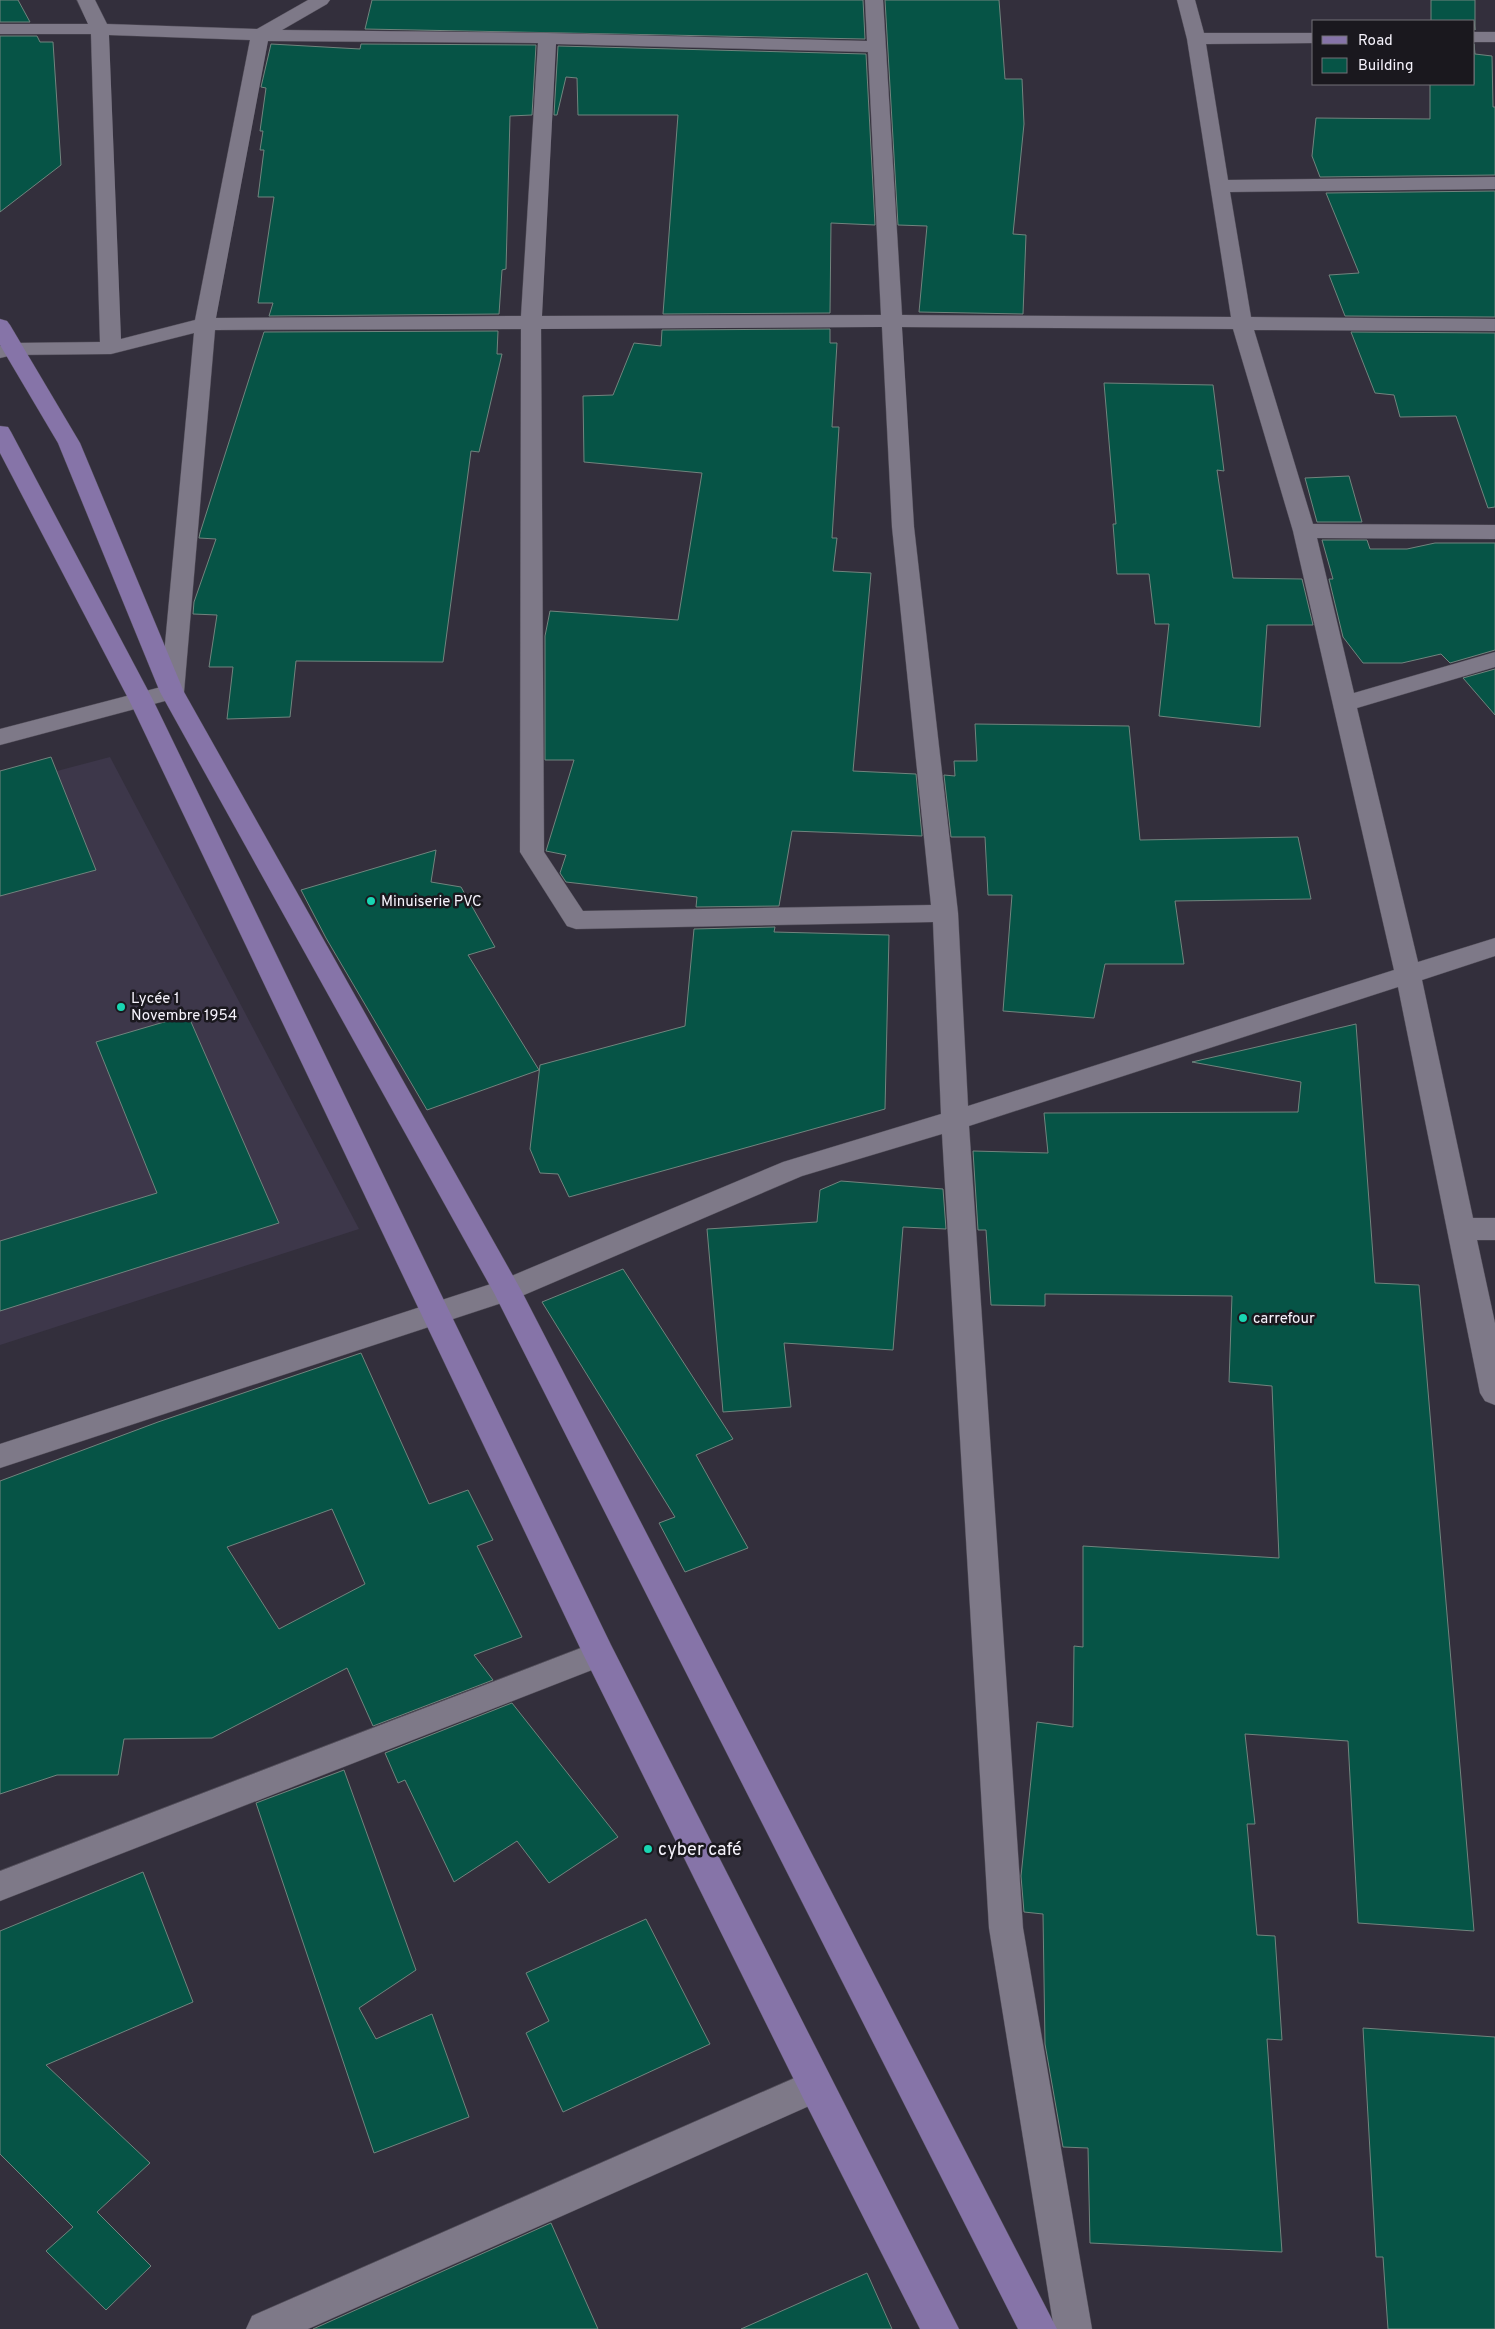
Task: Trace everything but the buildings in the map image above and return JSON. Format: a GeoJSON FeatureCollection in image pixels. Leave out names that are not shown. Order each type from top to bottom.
{"type":"FeatureCollection","features":[{"type":"Feature","properties":{"kind":"main road"},"geometry":{"type":"LineString","coordinates":[[4,342],[69,443],[172,692],[506,1290],[1038,2329]]}},
{"type":"Feature","properties":{"kind":"main road"},"geometry":{"type":"LineString","coordinates":[[0,432],[141,700],[599,1654],[814,2086],[940,2329]]}},
{"type":"Feature","properties":{"kind":"street"},"geometry":{"type":"LineString","coordinates":[[86,0],[100,29],[111,348]]}},
{"type":"Feature","properties":{"kind":"street"},"geometry":{"type":"LineString","coordinates":[[0,737],[172,692],[205,324],[260,35],[322,0]]}},
{"type":"Feature","properties":{"kind":"street"},"geometry":{"type":"LineString","coordinates":[[874,0],[903,527],[945,913],[954,1120],[1006,1928],[1073,2329]]}},
{"type":"Feature","properties":{"kind":"street"},"geometry":{"type":"LineString","coordinates":[[1186,0],[1196,40],[1242,324],[1304,531],[1343,704],[1408,974],[1495,1393]]}},
{"type":"Feature","properties":{"kind":"street"},"geometry":{"type":"LineString","coordinates":[[0,29],[100,29],[260,35],[547,38],[877,47]]}},
{"type":"Feature","properties":{"kind":"street"},"geometry":{"type":"LineString","coordinates":[[1475,37],[1495,37]]}},
{"type":"Feature","properties":{"kind":"street"},"geometry":{"type":"LineString","coordinates":[[547,38],[531,323],[532,852],[576,920],[945,913]]}},
{"type":"Feature","properties":{"kind":"street"},"geometry":{"type":"LineString","coordinates":[[1196,40],[1312,38]]}},
{"type":"Feature","properties":{"kind":"street"},"geometry":{"type":"LineString","coordinates":[[1219,186],[1495,183]]}},
{"type":"Feature","properties":{"kind":"street"},"geometry":{"type":"LineString","coordinates":[[4,342],[111,348],[205,324],[892,321],[1495,324]]}},
{"type":"Feature","properties":{"kind":"street"},"geometry":{"type":"LineString","coordinates":[[1304,531],[1495,532]]}},
{"type":"Feature","properties":{"kind":"street"},"geometry":{"type":"LineString","coordinates":[[1343,704],[1495,660]]}},
{"type":"Feature","properties":{"kind":"street"},"geometry":{"type":"LineString","coordinates":[[0,1456],[435,1315],[506,1290],[793,1169],[954,1120],[1495,947]]}},
{"type":"Feature","properties":{"kind":"street"},"geometry":{"type":"LineString","coordinates":[[1462,1229],[1495,1229]]}},
{"type":"Feature","properties":{"kind":"street"},"geometry":{"type":"LineString","coordinates":[[0,1886],[599,1654]]}},
{"type":"Feature","properties":{"kind":"street"},"geometry":{"type":"LineString","coordinates":[[265,2329],[814,2086]]}},
{"type":"Feature","properties":{"kind":"shaded area","name":"Lycée 1 Novembre 1954"},"geometry":{"type":"Polygon","coordinates":[[[110,757],[359,1229],[0,1345],[0,786],[110,757]]]}},
{"type":"Feature","properties":{"kind":"place","name":"Minuiserie PVC"},"geometry":{"type":"Point","coordinates":[371,901]}},
{"type":"Feature","properties":{"kind":"place","name":"Lycée 1 Novembre 1954"},"geometry":{"type":"Point","coordinates":[121,1007]}},
{"type":"Feature","properties":{"kind":"place","name":"carrefour"},"geometry":{"type":"Point","coordinates":[1243,1318]}},
{"type":"Feature","properties":{"kind":"place","name":"cyber café"},"geometry":{"type":"Point","coordinates":[648,1849]}}]}
